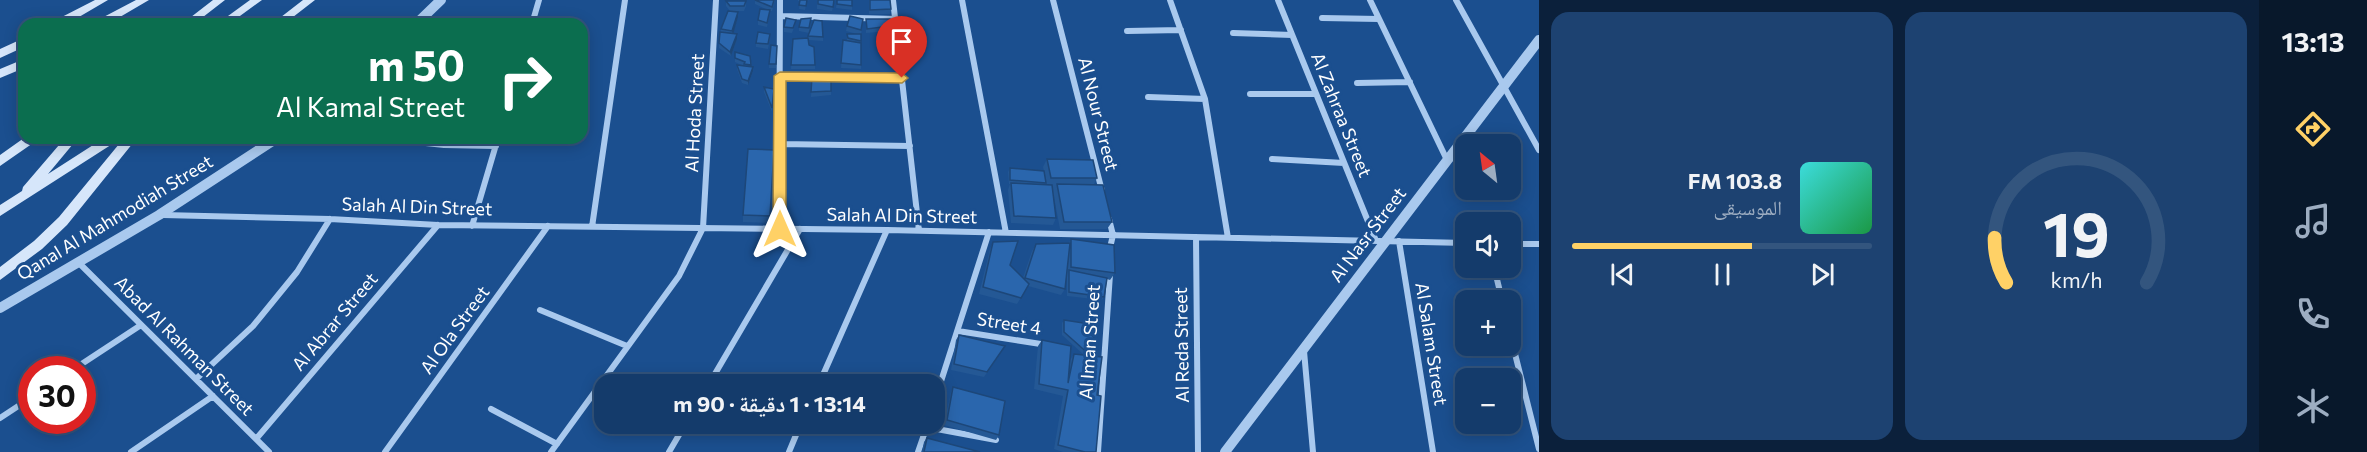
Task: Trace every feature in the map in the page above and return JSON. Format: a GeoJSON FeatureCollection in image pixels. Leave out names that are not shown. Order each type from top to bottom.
{"type":"FeatureCollection","features":[{"type":"Feature","properties":{"kind":"main road"},"geometry":{"type":"LineString","coordinates":[[69,18],[103,0]]}},
{"type":"Feature","properties":{"kind":"main road"},"geometry":{"type":"LineString","coordinates":[[111,18],[144,0]]}},
{"type":"Feature","properties":{"kind":"main road"},"geometry":{"type":"LineString","coordinates":[[195,18],[220,0]]}},
{"type":"Feature","properties":{"kind":"main road"},"geometry":{"type":"LineString","coordinates":[[230,18],[256,0]]}},
{"type":"Feature","properties":{"kind":"main road"},"geometry":{"type":"LineString","coordinates":[[285,18],[310,0]]}},
{"type":"Feature","properties":{"kind":"main road"},"geometry":{"type":"LineString","coordinates":[[0,54],[18,45]]}},
{"type":"Feature","properties":{"kind":"main road"},"geometry":{"type":"LineString","coordinates":[[0,74],[18,66]]}},
{"type":"Feature","properties":{"kind":"main road"},"geometry":{"type":"LineString","coordinates":[[0,161],[24,144]]}},
{"type":"Feature","properties":{"kind":"main road"},"geometry":{"type":"LineString","coordinates":[[16,202],[67,144]]}},
{"type":"Feature","properties":{"kind":"main road"},"geometry":{"type":"LineString","coordinates":[[0,212],[104,144]]}},
{"type":"Feature","properties":{"kind":"main road"},"geometry":{"type":"LineString","coordinates":[[0,274],[38,245],[63,221],[126,144]]}},
{"type":"Feature","properties":{"kind":"street"},"geometry":{"type":"LineString","coordinates":[[422,18],[441,0]]}},
{"type":"Feature","properties":{"kind":"street"},"geometry":{"type":"LineString","coordinates":[[534,18],[539,0]]}},
{"type":"Feature","properties":{"kind":"street"},"geometry":{"type":"LineString","coordinates":[[592,227],[625,0]]}},
{"type":"Feature","properties":{"kind":"street","name":"Al Hoda Street"},"geometry":{"type":"LineString","coordinates":[[703,228],[716,0]]}},
{"type":"Feature","properties":{"kind":"street"},"geometry":{"type":"LineString","coordinates":[[780,0],[780,229]]}},
{"type":"Feature","properties":{"kind":"street"},"geometry":{"type":"LineString","coordinates":[[893,0],[919,231]]}},
{"type":"Feature","properties":{"kind":"street"},"geometry":{"type":"LineString","coordinates":[[962,0],[1006,233]]}},
{"type":"Feature","properties":{"kind":"street","name":"Al Nour Street"},"geometry":{"type":"LineString","coordinates":[[1053,0],[1105,202]]}},
{"type":"Feature","properties":{"kind":"street"},"geometry":{"type":"LineString","coordinates":[[1170,0],[1205,99],[1228,238]]}},
{"type":"Feature","properties":{"kind":"street","name":"Al Zahraa Street"},"geometry":{"type":"LineString","coordinates":[[1278,0],[1344,163],[1380,241]]}},
{"type":"Feature","properties":{"kind":"street"},"geometry":{"type":"LineString","coordinates":[[1370,0],[1447,160]]}},
{"type":"Feature","properties":{"kind":"street"},"geometry":{"type":"LineString","coordinates":[[1456,0],[1539,150]]}},
{"type":"Feature","properties":{"kind":"street"},"geometry":{"type":"LineString","coordinates":[[780,16],[896,19]]}},
{"type":"Feature","properties":{"kind":"street"},"geometry":{"type":"LineString","coordinates":[[1322,18],[1379,19]]}},
{"type":"Feature","properties":{"kind":"street"},"geometry":{"type":"LineString","coordinates":[[1127,31],[1181,30]]}},
{"type":"Feature","properties":{"kind":"street"},"geometry":{"type":"LineString","coordinates":[[1233,33],[1292,35]]}},
{"type":"Feature","properties":{"kind":"street","name":"Al Nasr Street"},"geometry":{"type":"LineString","coordinates":[[1225,452],[1304,348],[1380,241],[1447,160],[1539,40]]}},
{"type":"Feature","properties":{"kind":"street"},"geometry":{"type":"LineString","coordinates":[[780,76],[902,78]]}},
{"type":"Feature","properties":{"kind":"street"},"geometry":{"type":"LineString","coordinates":[[1357,82],[1410,82]]}},
{"type":"Feature","properties":{"kind":"street"},"geometry":{"type":"LineString","coordinates":[[1250,94],[1316,94]]}},
{"type":"Feature","properties":{"kind":"street"},"geometry":{"type":"LineString","coordinates":[[1148,97],[1205,99]]}},
{"type":"Feature","properties":{"kind":"street","name":"Qanal Al Mahmodiah Street"},"geometry":{"type":"LineString","coordinates":[[0,308],[159,215],[268,144]]}},
{"type":"Feature","properties":{"kind":"street"},"geometry":{"type":"LineString","coordinates":[[435,144],[496,146],[472,226]]}},
{"type":"Feature","properties":{"kind":"street"},"geometry":{"type":"LineString","coordinates":[[780,144],[910,146]]}},
{"type":"Feature","properties":{"kind":"street"},"geometry":{"type":"LineString","coordinates":[[1272,159],[1344,163]]}},
{"type":"Feature","properties":{"kind":"street"},"geometry":{"type":"LineString","coordinates":[[1108,213],[1113,235]]}},
{"type":"Feature","properties":{"kind":"street","name":"Salah Al Din Street"},"geometry":{"type":"LineString","coordinates":[[159,215],[330,219],[472,226],[990,232],[1455,243]]}},
{"type":"Feature","properties":{"kind":"street"},"geometry":{"type":"LineString","coordinates":[[196,380],[253,326],[297,272],[330,219]]}},
{"type":"Feature","properties":{"kind":"street","name":"Al Abrar Street"},"geometry":{"type":"LineString","coordinates":[[256,439],[438,225]]}},
{"type":"Feature","properties":{"kind":"street","name":"Al Ola Street"},"geometry":{"type":"LineString","coordinates":[[386,452],[548,226]]}},
{"type":"Feature","properties":{"kind":"street"},"geometry":{"type":"LineString","coordinates":[[551,452],[679,276],[703,228]]}},
{"type":"Feature","properties":{"kind":"street"},"geometry":{"type":"LineString","coordinates":[[715,374],[800,229]]}},
{"type":"Feature","properties":{"kind":"street"},"geometry":{"type":"LineString","coordinates":[[823,374],[887,231]]}},
{"type":"Feature","properties":{"kind":"street"},"geometry":{"type":"LineString","coordinates":[[944,374],[990,232]]}},
{"type":"Feature","properties":{"kind":"street","name":"Al Iman Street"},"geometry":{"type":"LineString","coordinates":[[1098,452],[1110,280],[1109,252],[1113,235]]}},
{"type":"Feature","properties":{"kind":"street","name":"Al Reda Street"},"geometry":{"type":"LineString","coordinates":[[1196,237],[1198,452]]}},
{"type":"Feature","properties":{"kind":"street","name":"Al Salam Street"},"geometry":{"type":"LineString","coordinates":[[1399,241],[1433,452]]}},
{"type":"Feature","properties":{"kind":"street"},"geometry":{"type":"LineString","coordinates":[[1521,244],[1539,244]]}},
{"type":"Feature","properties":{"kind":"street","name":"Abad Al Rahman Street"},"geometry":{"type":"LineString","coordinates":[[78,262],[269,452]]}},
{"type":"Feature","properties":{"kind":"street"},"geometry":{"type":"LineString","coordinates":[[540,310],[627,346]]}},
{"type":"Feature","properties":{"kind":"street"},"geometry":{"type":"LineString","coordinates":[[94,356],[141,325]]}},
{"type":"Feature","properties":{"kind":"street","name":"Street 4"},"geometry":{"type":"LineString","coordinates":[[958,331],[1056,346]]}},
{"type":"Feature","properties":{"kind":"street"},"geometry":{"type":"LineString","coordinates":[[1304,348],[1313,452]]}},
{"type":"Feature","properties":{"kind":"street"},"geometry":{"type":"LineString","coordinates":[[1516,356],[1539,449]]}},
{"type":"Feature","properties":{"kind":"street"},"geometry":{"type":"LineString","coordinates":[[131,452],[213,396]]}},
{"type":"Feature","properties":{"kind":"street"},"geometry":{"type":"LineString","coordinates":[[0,418],[18,406]]}},
{"type":"Feature","properties":{"kind":"street"},"geometry":{"type":"LineString","coordinates":[[491,409],[556,444]]}},
{"type":"Feature","properties":{"kind":"street"},"geometry":{"type":"LineString","coordinates":[[945,429],[996,440]]}},
{"type":"Feature","properties":{"kind":"street"},"geometry":{"type":"LineString","coordinates":[[669,452],[680,434]]}},
{"type":"Feature","properties":{"kind":"street"},"geometry":{"type":"LineString","coordinates":[[789,452],[796,434]]}},
{"type":"Feature","properties":{"kind":"street"},"geometry":{"type":"LineString","coordinates":[[918,452],[924,434]]}},
{"type":"Feature","properties":{"kind":"building"},"geometry":{"type":"Polygon","coordinates":[[[755,0],[774,0],[772,7],[755,0]]]}},
{"type":"Feature","properties":{"kind":"building"},"geometry":{"type":"Polygon","coordinates":[[[800,0],[807,0],[806,6],[799,5],[800,0]]]}},
{"type":"Feature","properties":{"kind":"building"},"geometry":{"type":"Polygon","coordinates":[[[818,0],[834,0],[833,7],[818,4],[818,0]]]}},
{"type":"Feature","properties":{"kind":"building"},"geometry":{"type":"Polygon","coordinates":[[[837,0],[852,0],[852,6],[837,4],[837,0]]]}},
{"type":"Feature","properties":{"kind":"building"},"geometry":{"type":"Polygon","coordinates":[[[870,0],[890,0],[891,9],[870,10],[870,0]]]}},
{"type":"Feature","properties":{"kind":"building"},"geometry":{"type":"Polygon","coordinates":[[[726,1],[746,1],[744,6],[730,6],[726,1]]]}},
{"type":"Feature","properties":{"kind":"building"},"geometry":{"type":"Polygon","coordinates":[[[760,9],[770,10],[767,23],[758,20],[760,9]]]}},
{"type":"Feature","properties":{"kind":"building"},"geometry":{"type":"Polygon","coordinates":[[[728,11],[738,12],[732,31],[721,29],[728,11]]]}},
{"type":"Feature","properties":{"kind":"building"},"geometry":{"type":"Polygon","coordinates":[[[850,16],[863,19],[861,30],[847,26],[850,16]]]}},
{"type":"Feature","properties":{"kind":"building"},"geometry":{"type":"Polygon","coordinates":[[[786,18],[796,20],[793,28],[784,27],[786,18]]]}},
{"type":"Feature","properties":{"kind":"building"},"geometry":{"type":"Polygon","coordinates":[[[811,18],[809,28],[799,27],[801,19],[811,18]]]}},
{"type":"Feature","properties":{"kind":"building"},"geometry":{"type":"Polygon","coordinates":[[[866,19],[890,19],[890,26],[867,29],[866,19]]]}},
{"type":"Feature","properties":{"kind":"building"},"geometry":{"type":"Polygon","coordinates":[[[814,20],[822,21],[823,37],[808,36],[814,20]]]}},
{"type":"Feature","properties":{"kind":"building"},"geometry":{"type":"Polygon","coordinates":[[[720,32],[737,34],[730,52],[719,43],[720,32]]]}},
{"type":"Feature","properties":{"kind":"building"},"geometry":{"type":"Polygon","coordinates":[[[758,32],[770,34],[768,44],[756,43],[758,32]]]}},
{"type":"Feature","properties":{"kind":"building"},"geometry":{"type":"Polygon","coordinates":[[[847,34],[861,34],[861,41],[848,38],[847,34]]]}},
{"type":"Feature","properties":{"kind":"building"},"geometry":{"type":"Polygon","coordinates":[[[880,36],[895,40],[897,47],[879,46],[880,36]]]}},
{"type":"Feature","properties":{"kind":"building"},"geometry":{"type":"Polygon","coordinates":[[[808,38],[809,45],[814,47],[815,65],[791,65],[793,39],[808,38]]]}},
{"type":"Feature","properties":{"kind":"building"},"geometry":{"type":"Polygon","coordinates":[[[843,40],[861,43],[861,65],[841,63],[843,40]]]}},
{"type":"Feature","properties":{"kind":"building"},"geometry":{"type":"Polygon","coordinates":[[[771,45],[777,46],[776,64],[769,64],[771,45]]]}},
{"type":"Feature","properties":{"kind":"building"},"geometry":{"type":"Polygon","coordinates":[[[735,52],[750,56],[751,65],[744,64],[745,62],[735,58],[735,52]]]}},
{"type":"Feature","properties":{"kind":"building"},"geometry":{"type":"Polygon","coordinates":[[[737,65],[753,67],[748,81],[742,79],[737,65]]]}},
{"type":"Feature","properties":{"kind":"building"},"geometry":{"type":"Polygon","coordinates":[[[812,77],[831,77],[831,91],[811,92],[812,77]]]}},
{"type":"Feature","properties":{"kind":"building"},"geometry":{"type":"Polygon","coordinates":[[[764,87],[774,89],[772,108],[764,87]]]}},
{"type":"Feature","properties":{"kind":"building"},"geometry":{"type":"Polygon","coordinates":[[[748,149],[774,150],[770,216],[743,215],[748,149]]]}},
{"type":"Feature","properties":{"kind":"building"},"geometry":{"type":"Polygon","coordinates":[[[1047,159],[1093,160],[1097,178],[1051,178],[1047,159]]]}},
{"type":"Feature","properties":{"kind":"building"},"geometry":{"type":"Polygon","coordinates":[[[1010,168],[1044,171],[1046,183],[1010,180],[1010,168]]]}},
{"type":"Feature","properties":{"kind":"building"},"geometry":{"type":"Polygon","coordinates":[[[1011,183],[1052,185],[1056,218],[1014,216],[1011,183]]]}},
{"type":"Feature","properties":{"kind":"building"},"geometry":{"type":"Polygon","coordinates":[[[1057,184],[1103,185],[1112,222],[1064,222],[1057,184]]]}},
{"type":"Feature","properties":{"kind":"building"},"geometry":{"type":"Polygon","coordinates":[[[1071,239],[1114,245],[1115,273],[1071,267],[1071,239]]]}},
{"type":"Feature","properties":{"kind":"building"},"geometry":{"type":"Polygon","coordinates":[[[1018,241],[1010,265],[1029,284],[1021,298],[983,287],[993,242],[1018,241]]]}},
{"type":"Feature","properties":{"kind":"building"},"geometry":{"type":"Polygon","coordinates":[[[1070,243],[1065,289],[1025,278],[1036,244],[1070,243]]]}},
{"type":"Feature","properties":{"kind":"building"},"geometry":{"type":"Polygon","coordinates":[[[1069,270],[1107,278],[1104,297],[1069,292],[1069,270]]]}},
{"type":"Feature","properties":{"kind":"building"},"geometry":{"type":"Polygon","coordinates":[[[1064,320],[1090,324],[1087,330],[1096,340],[1091,356],[1064,332],[1064,320]]]}},
{"type":"Feature","properties":{"kind":"building"},"geometry":{"type":"Polygon","coordinates":[[[959,335],[1005,346],[987,372],[954,364],[959,335]]]}},
{"type":"Feature","properties":{"kind":"building"},"geometry":{"type":"Polygon","coordinates":[[[1042,340],[1071,346],[1068,383],[1074,354],[1102,357],[1097,395],[1101,396],[1096,452],[1085,452],[1058,445],[1068,390],[1039,384],[1042,340]]]}},
{"type":"Feature","properties":{"kind":"building"},"geometry":{"type":"Polygon","coordinates":[[[953,387],[1005,401],[999,435],[947,420],[953,387]]]}},
{"type":"Feature","properties":{"kind":"building"},"geometry":{"type":"Polygon","coordinates":[[[927,438],[980,452],[924,452],[927,438]]]}},
{"type":"Feature","properties":{"kind":"route"},"geometry":{"type":"LineString","coordinates":[[780,229],[780,76],[902,78]]}}]}
